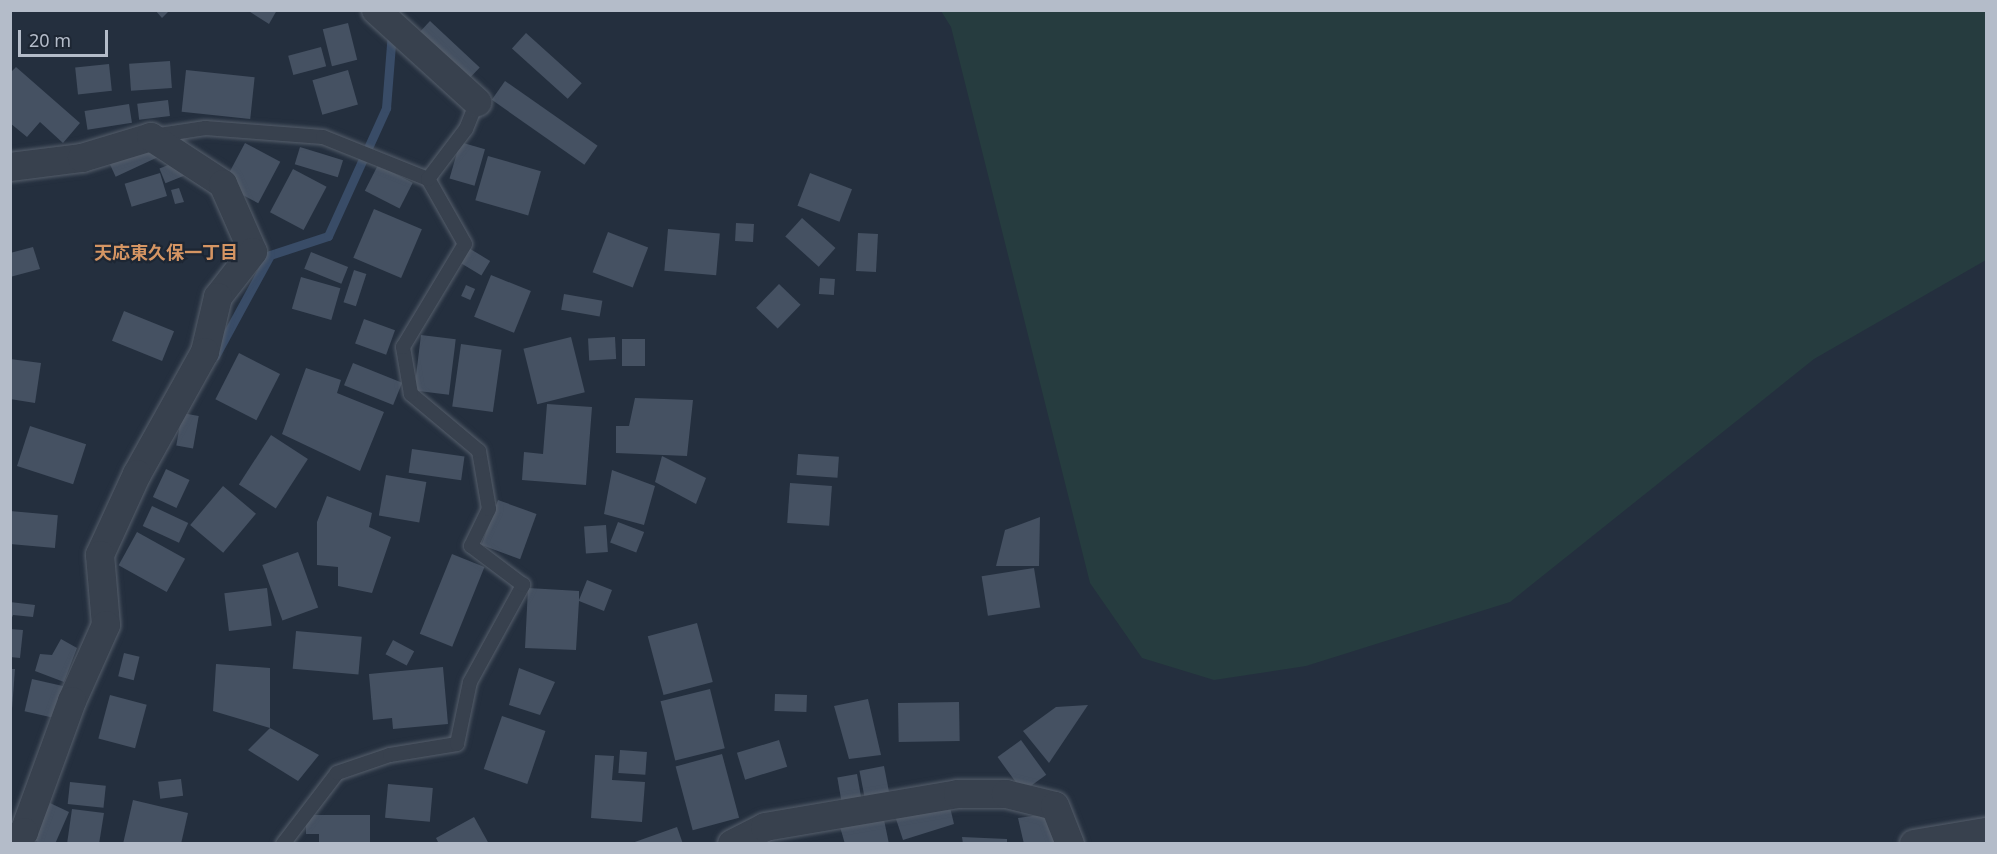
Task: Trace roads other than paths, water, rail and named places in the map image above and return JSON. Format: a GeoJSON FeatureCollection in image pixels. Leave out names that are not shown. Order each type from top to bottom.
{"type":"FeatureCollection","features":[{"type":"Feature","properties":{"kind":"street"},"geometry":{"type":"LineString","coordinates":[[376,10],[477,102]]}},
{"type":"Feature","properties":{"kind":"street"},"geometry":{"type":"LineString","coordinates":[[10,167],[82,158],[151,137],[223,184],[253,252],[218,297],[205,352],[137,474],[100,555],[105,625],[72,701],[24,832],[10,842]]}},
{"type":"Feature","properties":{"kind":"street"},"geometry":{"type":"LineString","coordinates":[[732,843],[765,827],[958,794],[1006,794],[1055,806],[1070,843]]}},
{"type":"Feature","properties":{"kind":"street"},"geometry":{"type":"LineString","coordinates":[[1914,843],[1986,831]]}},
{"type":"Feature","properties":{"kind":"lane"},"geometry":{"type":"LineString","coordinates":[[428,179],[466,129],[477,102]]}},
{"type":"Feature","properties":{"kind":"lane"},"geometry":{"type":"LineString","coordinates":[[151,137],[205,128],[323,137],[428,179],[465,244],[403,346],[411,394],[479,451],[489,509],[471,546],[523,585],[470,682],[457,744],[390,755],[337,773],[283,843]]}},
{"type":"Feature","properties":{"kind":"waterway"},"geometry":{"type":"LineString","coordinates":[[215,356],[270,255],[328,236],[386,108],[392,31]]}},
{"type":"Feature","properties":{"kind":"district","name":"天応東久保一丁目"},"geometry":{"type":"Point","coordinates":[166,252]}}]}
